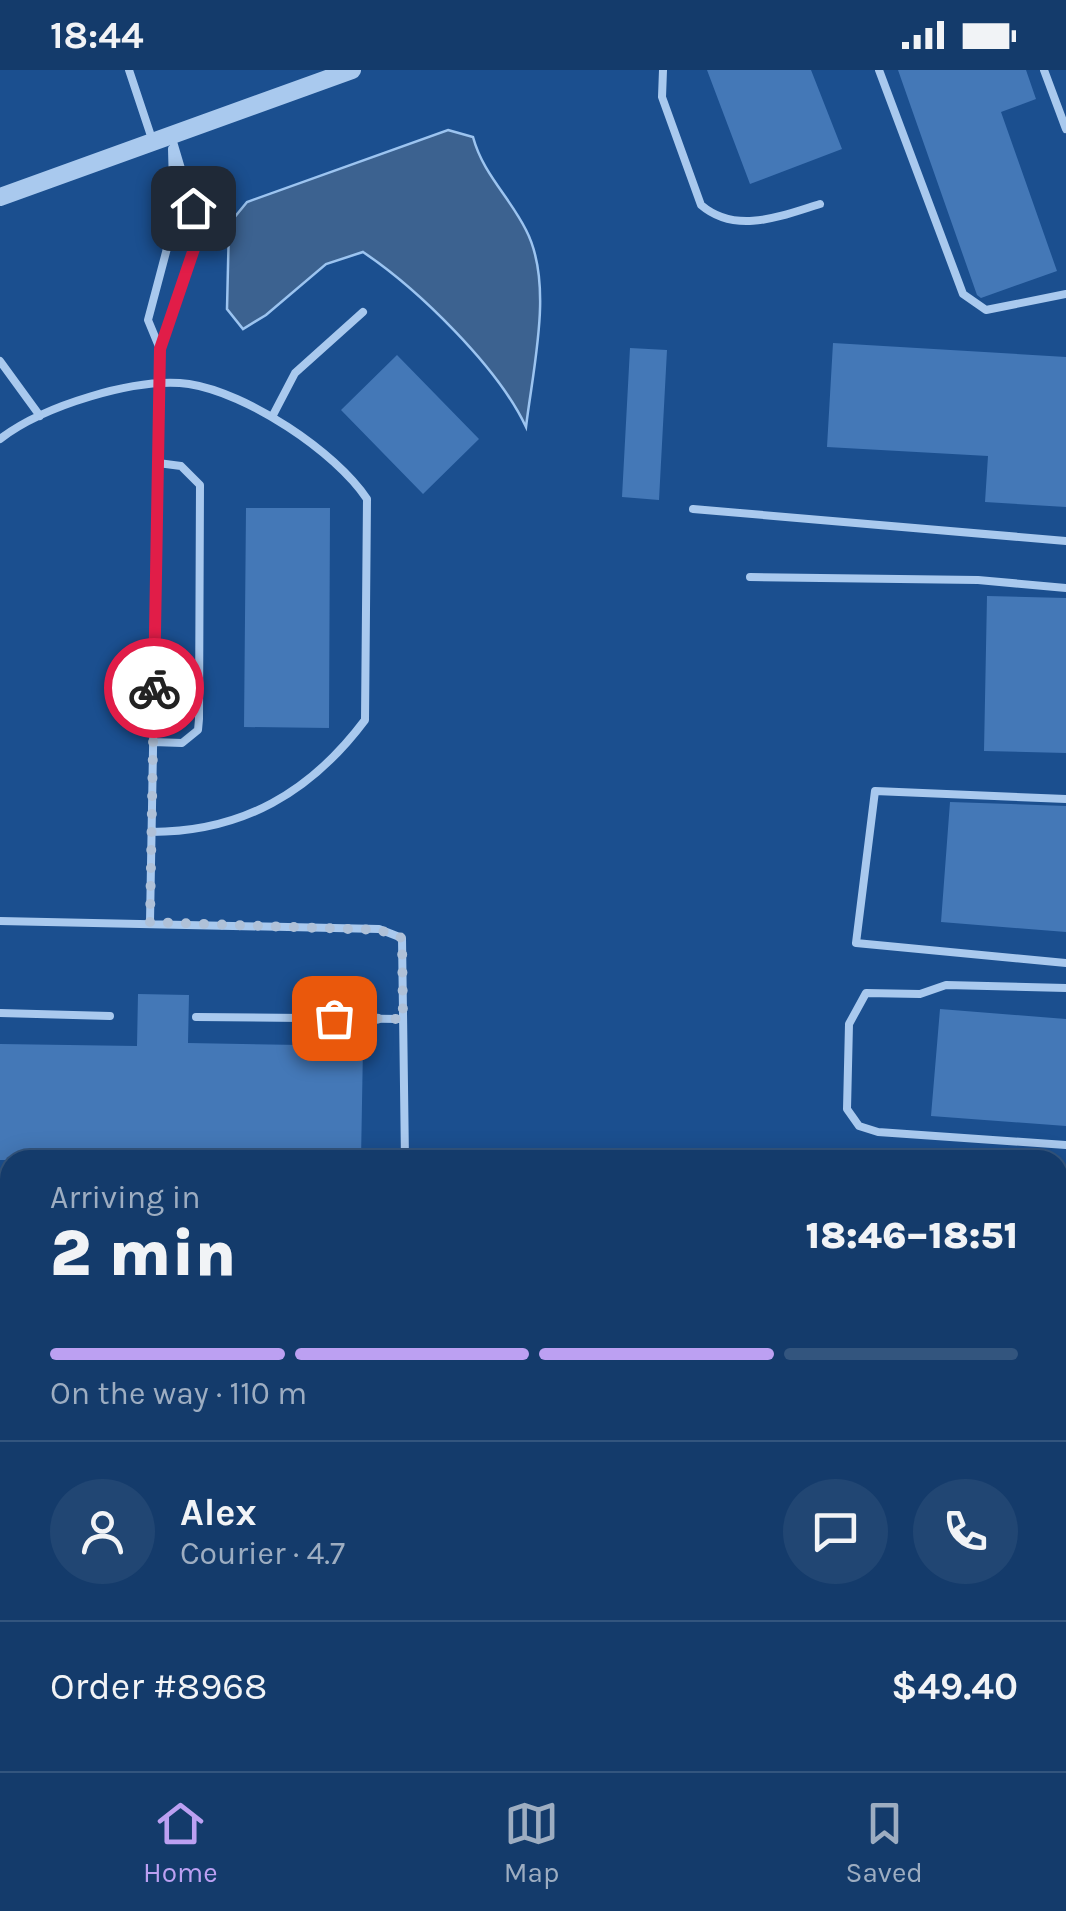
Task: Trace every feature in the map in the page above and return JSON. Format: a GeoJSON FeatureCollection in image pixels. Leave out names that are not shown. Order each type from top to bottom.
{"type":"FeatureCollection","features":[{"type":"Feature","properties":{"kind":"street"},"geometry":{"type":"LineString","coordinates":[[0,197],[352,70]]}},
{"type":"Feature","properties":{"kind":"lane"},"geometry":{"type":"LineString","coordinates":[[129,70],[193,208],[197,240],[160,349],[150,922]]}},
{"type":"Feature","properties":{"kind":"lane"},"geometry":{"type":"LineString","coordinates":[[663,70],[662,97],[701,205],[715,217],[760,223],[820,204]]}},
{"type":"Feature","properties":{"kind":"lane"},"geometry":{"type":"LineString","coordinates":[[879,70],[963,294],[986,310],[1066,294]]}},
{"type":"Feature","properties":{"kind":"lane"},"geometry":{"type":"LineString","coordinates":[[1044,70],[1066,129]]}},
{"type":"Feature","properties":{"kind":"lane"},"geometry":{"type":"LineString","coordinates":[[160,349],[148,320],[174,222],[162,138]]}},
{"type":"Feature","properties":{"kind":"lane"},"geometry":{"type":"LineString","coordinates":[[272,416],[295,373],[363,312]]}},
{"type":"Feature","properties":{"kind":"lane"},"geometry":{"type":"LineString","coordinates":[[0,361],[40,416]]}},
{"type":"Feature","properties":{"kind":"lane"},"geometry":{"type":"LineString","coordinates":[[0,439],[20,423],[72,403],[160,383],[192,384],[272,416],[352,477],[366,499],[365,720],[344,748],[300,789],[251,815],[186,832],[152,832]]}},
{"type":"Feature","properties":{"kind":"lane"},"geometry":{"type":"LineString","coordinates":[[153,742],[182,743],[198,730],[199,719],[200,485],[180,466],[158,463]]}},
{"type":"Feature","properties":{"kind":"lane"},"geometry":{"type":"LineString","coordinates":[[694,509],[1066,540]]}},
{"type":"Feature","properties":{"kind":"lane"},"geometry":{"type":"LineString","coordinates":[[750,577],[978,580],[1066,588]]}},
{"type":"Feature","properties":{"kind":"lane"},"geometry":{"type":"LineString","coordinates":[[1066,798],[874,790],[856,943],[1066,963]]}},
{"type":"Feature","properties":{"kind":"lane"},"geometry":{"type":"LineString","coordinates":[[0,922],[150,922],[379,930],[402,938],[405,1150]]}},
{"type":"Feature","properties":{"kind":"lane"},"geometry":{"type":"LineString","coordinates":[[1066,988],[946,985],[920,994],[866,993],[849,1024],[846,1109],[860,1126],[878,1132],[1066,1145]]}},
{"type":"Feature","properties":{"kind":"lane"},"geometry":{"type":"LineString","coordinates":[[0,1013],[110,1016]]}},
{"type":"Feature","properties":{"kind":"lane"},"geometry":{"type":"LineString","coordinates":[[196,1017],[403,1019]]}},
{"type":"Feature","properties":{"kind":"water"},"geometry":{"type":"Polygon","coordinates":[[[448,130],[473,137],[483,162],[526,230],[534,252],[539,275],[539,326],[526,427],[496,380],[455,331],[363,252],[326,264],[266,315],[243,329],[227,309],[229,224],[247,202],[448,130]]]}},
{"type":"Feature","properties":{"kind":"building"},"geometry":{"type":"Polygon","coordinates":[[[707,70],[811,70],[842,149],[750,184],[707,70]]]}},
{"type":"Feature","properties":{"kind":"building"},"geometry":{"type":"Polygon","coordinates":[[[898,70],[1026,70],[1036,99],[1001,112],[1057,271],[981,298],[977,295],[898,70]]]}},
{"type":"Feature","properties":{"kind":"building"},"geometry":{"type":"Polygon","coordinates":[[[833,343],[1066,357],[1066,507],[985,502],[988,456],[827,447],[833,343]]]}},
{"type":"Feature","properties":{"kind":"building"},"geometry":{"type":"Polygon","coordinates":[[[630,348],[667,350],[659,500],[622,497],[630,348]]]}},
{"type":"Feature","properties":{"kind":"building"},"geometry":{"type":"Polygon","coordinates":[[[397,355],[479,439],[423,494],[341,410],[397,355]]]}},
{"type":"Feature","properties":{"kind":"building"},"geometry":{"type":"Polygon","coordinates":[[[246,508],[330,508],[329,728],[244,727],[246,508]]]}},
{"type":"Feature","properties":{"kind":"building"},"geometry":{"type":"Polygon","coordinates":[[[987,596],[1066,598],[1066,753],[984,751],[987,596]]]}},
{"type":"Feature","properties":{"kind":"building"},"geometry":{"type":"Polygon","coordinates":[[[950,802],[1066,806],[1066,932],[941,922],[950,802]]]}},
{"type":"Feature","properties":{"kind":"building"},"geometry":{"type":"Polygon","coordinates":[[[138,994],[189,995],[188,1043],[363,1046],[361,1150],[0,1150],[0,1044],[137,1046],[138,994]]]}},
{"type":"Feature","properties":{"kind":"building"},"geometry":{"type":"Polygon","coordinates":[[[940,1009],[1066,1019],[1066,1126],[931,1116],[940,1009]]]}},
{"type":"Feature","properties":{"kind":"way so far"},"geometry":{"type":"LineString","coordinates":[[154,688],[150,922],[379,930],[402,938],[403,1019],[334,1018]]}},
{"type":"Feature","properties":{"kind":"route"},"geometry":{"type":"LineString","coordinates":[[154,688],[160,349],[197,240],[193,208]]}}]}
